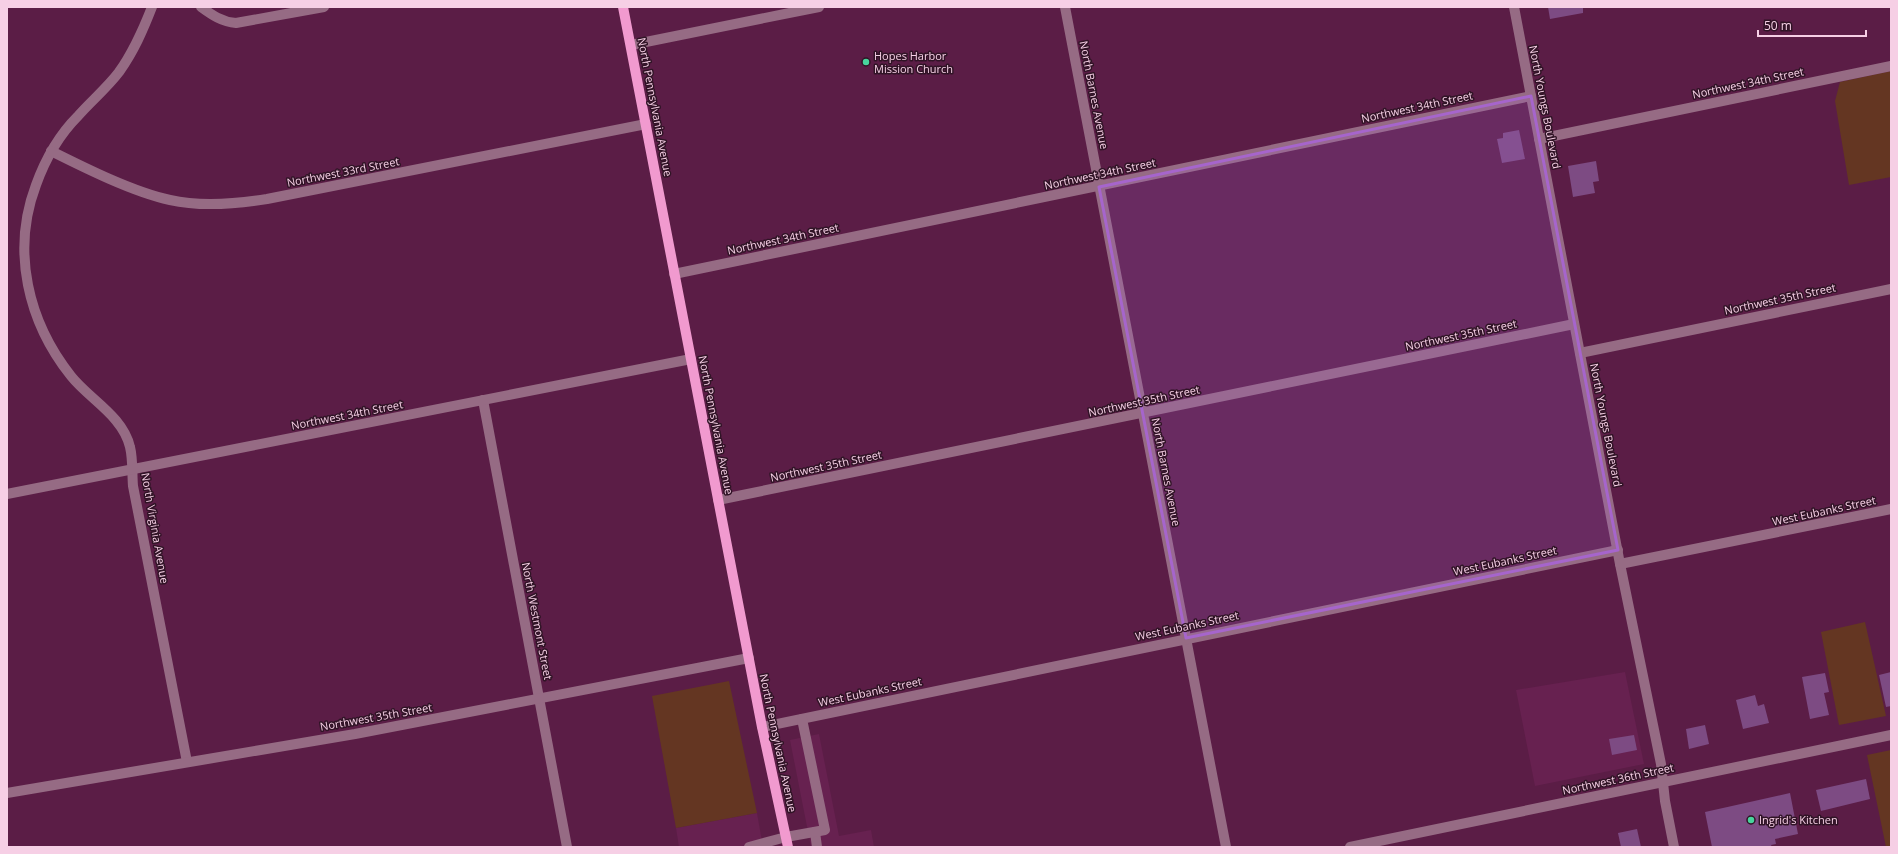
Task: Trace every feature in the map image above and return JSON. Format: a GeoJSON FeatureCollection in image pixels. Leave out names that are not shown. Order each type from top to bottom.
{"type":"FeatureCollection","features":[{"type":"Feature","properties":{"kind":"main road","name":"North Pennsylvania Avenue"},"geometry":{"type":"LineString","coordinates":[[623,7],[748,658],[787,842]]}},
{"type":"Feature","properties":{"kind":"street","name":"North Virginia Avenue"},"geometry":{"type":"LineString","coordinates":[[152,7],[142,34],[118,73],[76,117],[51,151],[35,186],[25,229],[24,253],[26,279],[31,302],[43,334],[71,377],[121,427],[130,447],[135,494],[187,762]]}},
{"type":"Feature","properties":{"kind":"street"},"geometry":{"type":"LineString","coordinates":[[201,7],[218,19],[236,24],[324,7]]}},
{"type":"Feature","properties":{"kind":"street"},"geometry":{"type":"LineString","coordinates":[[631,45],[819,7]]}},
{"type":"Feature","properties":{"kind":"street","name":"North Barnes Avenue"},"geometry":{"type":"LineString","coordinates":[[1065,7],[1226,847]]}},
{"type":"Feature","properties":{"kind":"street","name":"North Youngs Boulevard"},"geometry":{"type":"LineString","coordinates":[[1514,7],[1663,782],[1674,847]]}},
{"type":"Feature","properties":{"kind":"street","name":"Northwest 34th Street"},"geometry":{"type":"LineString","coordinates":[[1539,139],[1891,66]]}},
{"type":"Feature","properties":{"kind":"street","name":"Northwest 34th Street"},"geometry":{"type":"LineString","coordinates":[[674,274],[1099,187],[1531,96]]}},
{"type":"Feature","properties":{"kind":"street","name":"Northwest 33rd Street"},"geometry":{"type":"LineString","coordinates":[[51,151],[75,163],[148,194],[170,200],[201,204],[267,199],[646,124]]}},
{"type":"Feature","properties":{"kind":"street","name":"Northwest 35th Street"},"geometry":{"type":"LineString","coordinates":[[1580,353],[1891,289]]}},
{"type":"Feature","properties":{"kind":"street","name":"Northwest 35th Street"},"geometry":{"type":"LineString","coordinates":[[718,500],[1143,414],[1574,324]]}},
{"type":"Feature","properties":{"kind":"street","name":"Northwest 34th Street"},"geometry":{"type":"LineString","coordinates":[[7,494],[691,359]]}},
{"type":"Feature","properties":{"kind":"street","name":"North Westmont Street"},"geometry":{"type":"LineString","coordinates":[[483,400],[568,847]]}},
{"type":"Feature","properties":{"kind":"street","name":"West Eubanks Street"},"geometry":{"type":"LineString","coordinates":[[1620,564],[1891,509]]}},
{"type":"Feature","properties":{"kind":"street","name":"West Eubanks Street"},"geometry":{"type":"LineString","coordinates":[[762,727],[1186,638],[1618,550]]}},
{"type":"Feature","properties":{"kind":"street","name":"Northwest 35th Street"},"geometry":{"type":"LineString","coordinates":[[7,793],[355,734],[748,658]]}},
{"type":"Feature","properties":{"kind":"street"},"geometry":{"type":"LineString","coordinates":[[749,847],[787,842],[825,830],[802,719]]}},
{"type":"Feature","properties":{"kind":"street","name":"Northwest 36th Street"},"geometry":{"type":"LineString","coordinates":[[1350,847],[1891,735]]}},
{"type":"Feature","properties":{"kind":"street"},"geometry":{"type":"LineString","coordinates":[[815,832],[817,847]]}},
{"type":"Feature","properties":{"kind":"highlighted area"},"geometry":{"type":"Polygon","coordinates":[[[1531,96],[1618,550],[1186,638],[1099,187],[1531,96]]]}},
{"type":"Feature","properties":{"kind":"shaded area"},"geometry":{"type":"Polygon","coordinates":[[[1891,71],[1891,177],[1849,185],[1835,101],[1840,82],[1891,71]]]}},
{"type":"Feature","properties":{"kind":"shaded area"},"geometry":{"type":"Polygon","coordinates":[[[1865,622],[1886,716],[1839,725],[1821,632],[1865,622]]]}},
{"type":"Feature","properties":{"kind":"shaded area"},"geometry":{"type":"Polygon","coordinates":[[[1625,672],[1644,764],[1535,786],[1516,690],[1625,672]]]}},
{"type":"Feature","properties":{"kind":"shaded area"},"geometry":{"type":"Polygon","coordinates":[[[729,681],[757,813],[676,828],[652,696],[729,681]]]}},
{"type":"Feature","properties":{"kind":"shaded area"},"geometry":{"type":"Polygon","coordinates":[[[819,734],[839,836],[871,830],[874,847],[811,847],[790,740],[819,734]]]}},
{"type":"Feature","properties":{"kind":"shaded area"},"geometry":{"type":"Polygon","coordinates":[[[1891,750],[1891,847],[1886,847],[1867,755],[1891,750]]]}},
{"type":"Feature","properties":{"kind":"shaded area"},"geometry":{"type":"Polygon","coordinates":[[[757,813],[763,847],[679,847],[676,828],[757,813]]]}},
{"type":"Feature","properties":{"kind":"building"},"geometry":{"type":"Polygon","coordinates":[[[1548,7],[1583,7],[1583,13],[1550,19],[1548,7]]]}},
{"type":"Feature","properties":{"kind":"building"},"geometry":{"type":"Polygon","coordinates":[[[1519,130],[1525,159],[1502,163],[1497,139],[1503,138],[1503,133],[1519,130]]]}},
{"type":"Feature","properties":{"kind":"building"},"geometry":{"type":"Polygon","coordinates":[[[1596,161],[1599,181],[1593,182],[1595,193],[1573,197],[1568,166],[1596,161]]]}},
{"type":"Feature","properties":{"kind":"building"},"geometry":{"type":"Polygon","coordinates":[[[1891,672],[1891,706],[1886,707],[1879,675],[1891,672]]]}},
{"type":"Feature","properties":{"kind":"building"},"geometry":{"type":"Polygon","coordinates":[[[1825,673],[1829,692],[1824,693],[1829,715],[1810,719],[1802,677],[1825,673]]]}},
{"type":"Feature","properties":{"kind":"building"},"geometry":{"type":"Polygon","coordinates":[[[1755,695],[1758,706],[1764,704],[1769,723],[1743,729],[1736,700],[1755,695]]]}},
{"type":"Feature","properties":{"kind":"building"},"geometry":{"type":"Polygon","coordinates":[[[1705,725],[1709,744],[1689,749],[1686,729],[1705,725]]]}},
{"type":"Feature","properties":{"kind":"building"},"geometry":{"type":"Polygon","coordinates":[[[1634,735],[1637,750],[1612,755],[1609,739],[1634,735]]]}},
{"type":"Feature","properties":{"kind":"building"},"geometry":{"type":"Polygon","coordinates":[[[1866,779],[1870,799],[1821,811],[1816,790],[1866,779]]]}},
{"type":"Feature","properties":{"kind":"building","name":"Ingrid's Kitchen"},"geometry":{"type":"Polygon","coordinates":[[[1790,793],[1798,834],[1775,839],[1776,844],[1771,845],[1772,847],[1712,847],[1705,812],[1790,793]]]}},
{"type":"Feature","properties":{"kind":"building"},"geometry":{"type":"Polygon","coordinates":[[[1637,829],[1641,847],[1621,847],[1618,833],[1637,829]]]}},
{"type":"Feature","properties":{"kind":"place","name":"Hopes Harbor Mission Church"},"geometry":{"type":"Point","coordinates":[866,62]}},
{"type":"Feature","properties":{"kind":"place","name":"Ingrid's Kitchen"},"geometry":{"type":"Point","coordinates":[1751,820]}}]}
